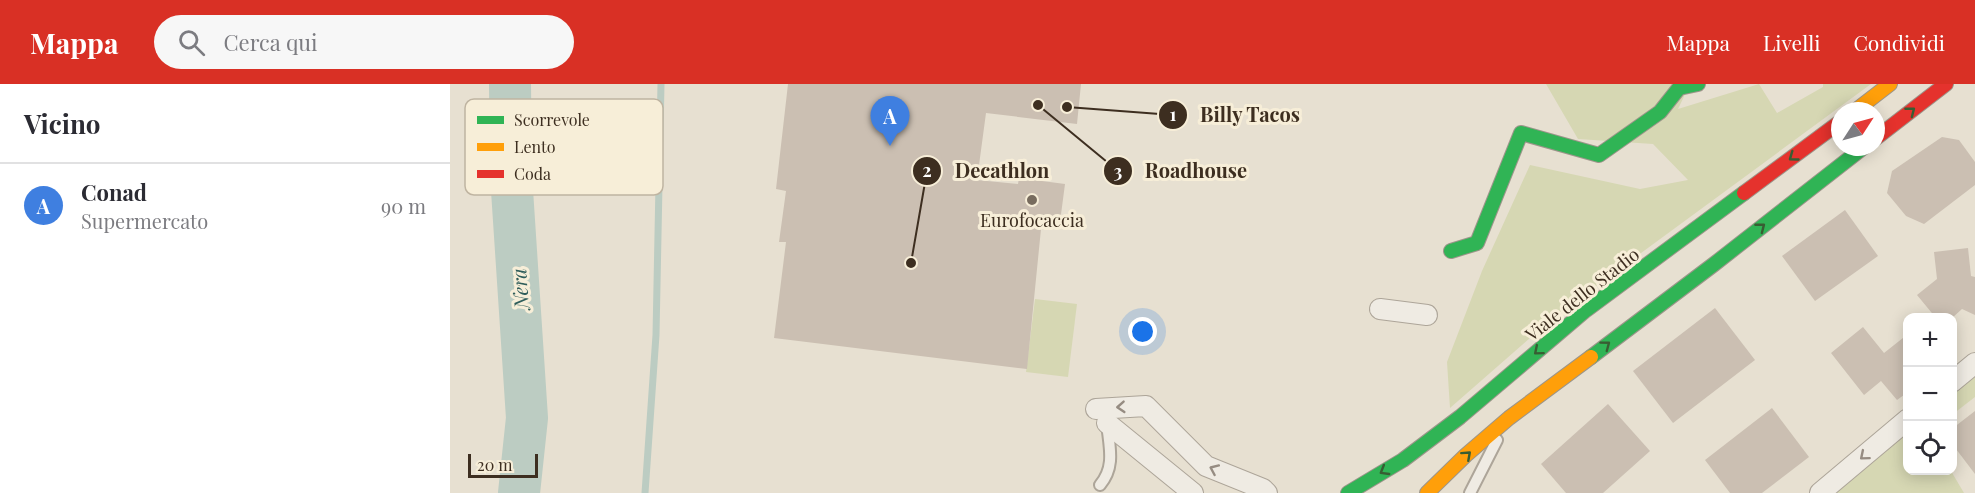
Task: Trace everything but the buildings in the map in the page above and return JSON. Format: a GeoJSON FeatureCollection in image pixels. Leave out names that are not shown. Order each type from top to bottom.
{"type":"FeatureCollection","features":[{"type":"Feature","properties":{"kind":"main road"},"geometry":{"type":"LineString","coordinates":[[1451,252],[1477,243],[1521,133],[1599,155],[1660,112],[1679,88],[1698,84]]}},
{"type":"Feature","properties":{"kind":"main road"},"geometry":{"type":"LineString","coordinates":[[1867,102],[1890,84]]}},
{"type":"Feature","properties":{"kind":"main road"},"geometry":{"type":"LineString","coordinates":[[1885,131],[1946,84]]}},
{"type":"Feature","properties":{"kind":"main road","name":"Viale dello Stadio"},"geometry":{"type":"LineString","coordinates":[[1348,493],[1403,460],[1460,417],[1586,310],[1831,129]]}},
{"type":"Feature","properties":{"kind":"main road"},"geometry":{"type":"LineString","coordinates":[[1427,493],[1509,418],[1713,265],[1852,156]]}},
{"type":"Feature","properties":{"kind":"street"},"geometry":{"type":"LineString","coordinates":[[1380,309],[1427,315]]}},
{"type":"Feature","properties":{"kind":"street"},"geometry":{"type":"LineString","coordinates":[[1957,379],[1975,363]]}},
{"type":"Feature","properties":{"kind":"street"},"geometry":{"type":"LineString","coordinates":[[1101,416],[1146,406],[1206,466],[1263,489],[1267,493]]}},
{"type":"Feature","properties":{"kind":"street"},"geometry":{"type":"LineString","coordinates":[[1101,416],[1193,493]]}},
{"type":"Feature","properties":{"kind":"street"},"geometry":{"type":"LineString","coordinates":[[1820,493],[1906,421]]}},
{"type":"Feature","properties":{"kind":"lane"},"geometry":{"type":"LineString","coordinates":[[1100,485],[1108,475],[1111,459],[1101,416]]}},
{"type":"Feature","properties":{"kind":"lane"},"geometry":{"type":"LineString","coordinates":[[1470,493],[1509,418]]}},
{"type":"Feature","properties":{"kind":"green space"},"geometry":{"type":"Polygon","coordinates":[[[1546,84],[1690,84],[1678,109],[1759,84],[1777,113],[1823,87],[1823,84],[1871,84],[1847,102],[1831,102],[1831,113],[1554,317],[1450,408],[1447,362],[1482,271],[1530,165],[1640,189],[1688,180],[1653,144],[1578,139],[1546,84]]]}},
{"type":"Feature","properties":{"kind":"green space"},"geometry":{"type":"Polygon","coordinates":[[[1035,299],[1077,304],[1068,377],[1026,372],[1035,299]]]}},
{"type":"Feature","properties":{"kind":"green space"},"geometry":{"type":"Polygon","coordinates":[[[1975,374],[1975,397],[1957,411],[1957,389],[1975,374]]]}},
{"type":"Feature","properties":{"kind":"green space"},"geometry":{"type":"Polygon","coordinates":[[[1903,434],[1903,475],[1953,475],[1964,493],[1834,493],[1903,434]]]}},
{"type":"Feature","properties":{"kind":"waterway","name":"Nera"},"geometry":{"type":"LineString","coordinates":[[510,84],[510,99]]}},
{"type":"Feature","properties":{"kind":"waterway"},"geometry":{"type":"LineString","coordinates":[[661,84],[661,99]]}},
{"type":"Feature","properties":{"kind":"waterway","name":"Nera"},"geometry":{"type":"LineString","coordinates":[[512,195],[527,418],[519,493]]}},
{"type":"Feature","properties":{"kind":"waterway"},"geometry":{"type":"LineString","coordinates":[[645,493],[656,335],[659,195]]}},
{"type":"Feature","properties":{"kind":"traffic: fast"},"geometry":{"type":"LineString","coordinates":[[1451,251],[1477,243],[1521,133],[1599,155],[1660,112],[1679,88],[1698,84]]}},
{"type":"Feature","properties":{"kind":"traffic: fast"},"geometry":{"type":"LineString","coordinates":[[1591,357],[1852,156]]}},
{"type":"Feature","properties":{"kind":"traffic: fast"},"geometry":{"type":"LineString","coordinates":[[1348,493],[1403,460],[1460,417],[1586,310],[1744,193]]}},
{"type":"Feature","properties":{"kind":"traffic: slow"},"geometry":{"type":"LineString","coordinates":[[1867,102],[1890,84]]}},
{"type":"Feature","properties":{"kind":"traffic: slow"},"geometry":{"type":"LineString","coordinates":[[1427,493],[1509,418],[1591,357]]}},
{"type":"Feature","properties":{"kind":"traffic: jam"},"geometry":{"type":"LineString","coordinates":[[1885,131],[1946,84]]}},
{"type":"Feature","properties":{"kind":"traffic: jam"},"geometry":{"type":"LineString","coordinates":[[1744,193],[1831,129]]}},
{"type":"Feature","properties":{"kind":"place","name":"Roadhouse"},"geometry":{"type":"Point","coordinates":[1038,105]}},
{"type":"Feature","properties":{"kind":"place","name":"Billy Tacos"},"geometry":{"type":"Point","coordinates":[1067,107]}},
{"type":"Feature","properties":{"kind":"place","name":"Conad"},"geometry":{"type":"Point","coordinates":[890,146]}},
{"type":"Feature","properties":{"kind":"place","name":"Eurofocaccia"},"geometry":{"type":"Point","coordinates":[1032,200]}},
{"type":"Feature","properties":{"kind":"place","name":"Decathlon"},"geometry":{"type":"Point","coordinates":[911,263]}}]}
